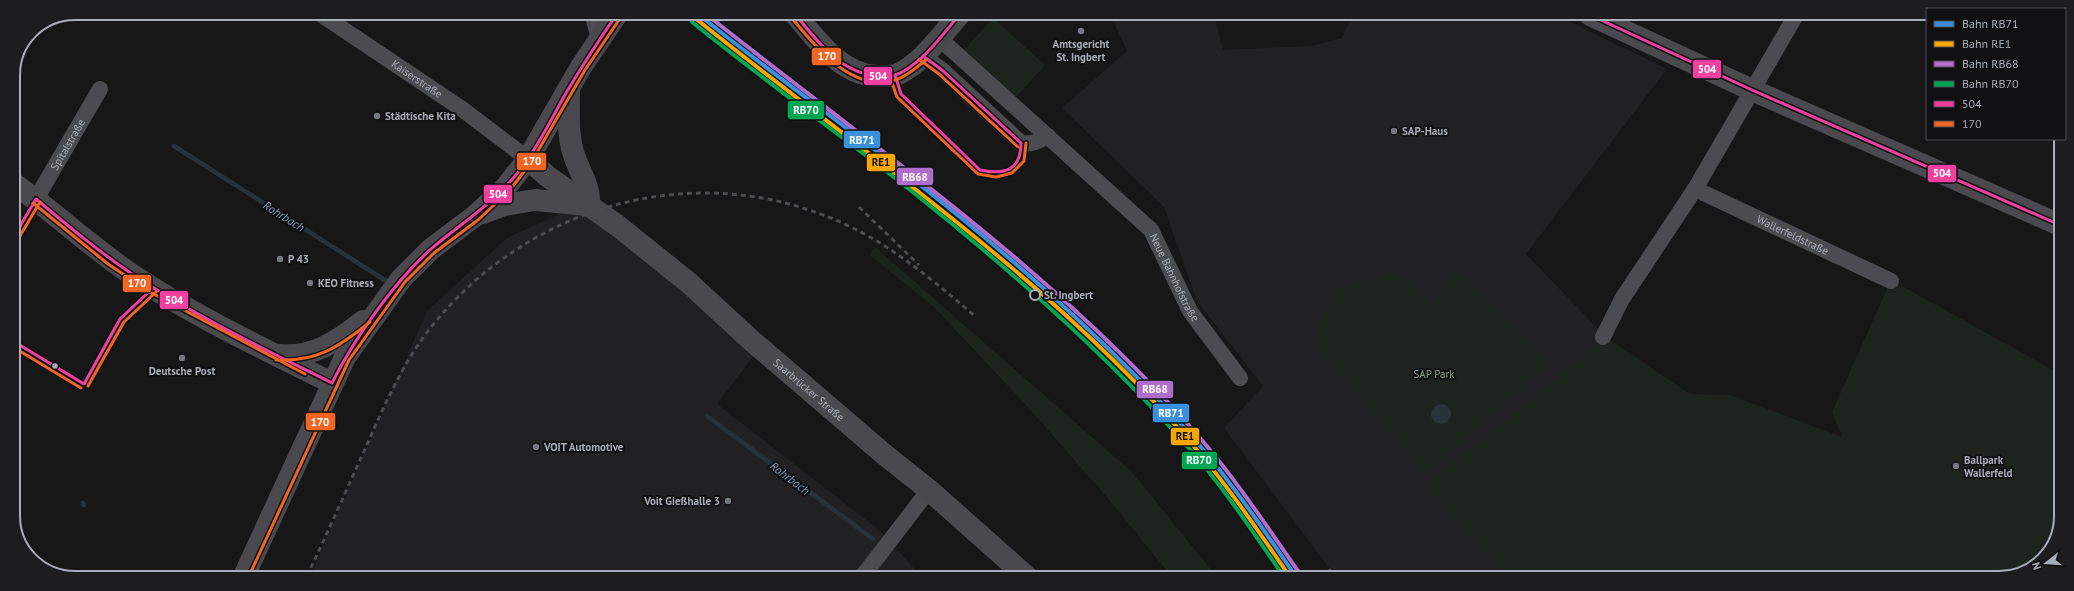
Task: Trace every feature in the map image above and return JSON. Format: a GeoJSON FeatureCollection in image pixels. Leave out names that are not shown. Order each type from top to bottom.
{"type":"FeatureCollection","features":[{"type":"Feature","properties":{"kind":"main road"},"geometry":{"type":"LineString","coordinates":[[246,571],[345,357],[401,279],[430,249],[475,216],[506,186],[528,159],[581,67],[613,20]]}},
{"type":"Feature","properties":{"kind":"main road"},"geometry":{"type":"LineString","coordinates":[[800,20],[815,37],[850,69],[863,75],[895,75],[923,56],[955,20]]}},
{"type":"Feature","properties":{"kind":"main road"},"geometry":{"type":"LineString","coordinates":[[1601,20],[1752,90],[2054,222]]}},
{"type":"Feature","properties":{"kind":"main road"},"geometry":{"type":"LineString","coordinates":[[475,216],[504,205],[527,200],[551,200],[590,205],[588,185],[573,150],[568,120],[569,90]]}},
{"type":"Feature","properties":{"kind":"main road","name":"Kaiserstraße"},"geometry":{"type":"LineString","coordinates":[[528,159],[548,176],[590,205]]}},
{"type":"Feature","properties":{"kind":"main road"},"geometry":{"type":"LineString","coordinates":[[20,188],[36,199],[111,260],[153,288],[276,355],[332,383]]}},
{"type":"Feature","properties":{"kind":"main road","name":"Saarbrücker Straße"},"geometry":{"type":"LineString","coordinates":[[590,205],[689,283],[752,341],[885,455],[929,490],[1020,571]]}},
{"type":"Feature","properties":{"kind":"main road"},"geometry":{"type":"LineString","coordinates":[[276,355],[294,357],[326,347],[350,331],[382,305]]}},
{"type":"Feature","properties":{"kind":"street","name":"Kaiserstraße"},"geometry":{"type":"LineString","coordinates":[[330,20],[462,109],[528,159]]}},
{"type":"Feature","properties":{"kind":"street"},"geometry":{"type":"LineString","coordinates":[[597,20],[601,37]]}},
{"type":"Feature","properties":{"kind":"street"},"geometry":{"type":"LineString","coordinates":[[1603,337],[1633,281],[1695,189],[1744,107],[1752,90],[1793,20]]}},
{"type":"Feature","properties":{"kind":"street","name":"Neue Bahnhofstraße"},"geometry":{"type":"LineString","coordinates":[[939,38],[1151,230],[1190,312],[1240,378]]}},
{"type":"Feature","properties":{"kind":"street"},"geometry":{"type":"LineString","coordinates":[[923,56],[942,70],[1021,143],[1029,144],[1048,136]]}},
{"type":"Feature","properties":{"kind":"street","name":"Spitalstraße"},"geometry":{"type":"LineString","coordinates":[[36,199],[100,89]]}},
{"type":"Feature","properties":{"kind":"street","name":"Wallerfeldstraße"},"geometry":{"type":"LineString","coordinates":[[1695,189],[1891,281]]}},
{"type":"Feature","properties":{"kind":"street"},"geometry":{"type":"LineString","coordinates":[[867,571],[929,490]]}},
{"type":"Feature","properties":{"kind":"shaded area"},"geometry":{"type":"Polygon","coordinates":[[[1113,20],[1216,20],[1223,50],[1311,46],[1342,38],[1350,20],[1566,20],[1667,69],[1526,254],[1607,338],[1503,570],[1504,571],[1331,571],[1224,428],[1263,386],[1197,301],[1164,207],[1062,108],[1127,51],[1113,20]]]}},
{"type":"Feature","properties":{"kind":"shaded area"},"geometry":{"type":"Polygon","coordinates":[[[583,203],[755,354],[717,404],[878,529],[916,571],[312,571],[427,311],[507,238],[583,203]]]}},
{"type":"Feature","properties":{"kind":"shaded area"},"geometry":{"type":"Polygon","coordinates":[[[1441,404],[1448,407],[1451,414],[1448,421],[1441,424],[1434,421],[1431,414],[1434,407],[1441,404]]]}},
{"type":"Feature","properties":{"kind":"green space"},"geometry":{"type":"Polygon","coordinates":[[[991,20],[995,20],[1045,65],[1016,97],[964,50],[991,20]]]}},
{"type":"Feature","properties":{"kind":"green space"},"geometry":{"type":"Polygon","coordinates":[[[875,247],[1132,472],[1212,571],[1167,571],[1105,495],[1027,406],[936,309],[870,255],[875,247]]]}},
{"type":"Feature","properties":{"kind":"green space","name":"SAP Park"},"geometry":{"type":"Polygon","coordinates":[[[1458,271],[1550,363],[1426,473],[1313,341],[1336,289],[1400,272],[1430,305],[1458,271]]]}},
{"type":"Feature","properties":{"kind":"green space"},"geometry":{"type":"Polygon","coordinates":[[[1891,280],[2054,371],[2054,523],[2050,537],[2047,543],[2026,543],[2026,563],[2006,571],[1504,571],[1426,486],[1607,338],[1690,394],[1730,395],[1842,437],[1832,412],[1891,280]]]}},
{"type":"Feature","properties":{"kind":"waterway","name":"Rohrbach"},"geometry":{"type":"LineString","coordinates":[[174,146],[391,284]]}},
{"type":"Feature","properties":{"kind":"waterway","name":"Rohrbach"},"geometry":{"type":"LineString","coordinates":[[707,416],[873,539]]}},
{"type":"Feature","properties":{"kind":"railway"},"geometry":{"type":"LineString","coordinates":[[309,571],[403,369],[432,326],[473,282],[520,247],[572,220],[627,202],[683,194],[741,195],[799,207],[855,229],[887,247],[975,316]]}},
{"type":"Feature","properties":{"kind":"railway"},"geometry":{"type":"LineString","coordinates":[[859,207],[919,265]]}},
{"type":"Feature","properties":{"kind":"rail line","name":"RE1"},"geometry":{"type":"LineString","coordinates":[[698,20],[954,220],[1017,272],[1078,326],[1137,383],[1192,444],[1231,493],[1286,571]]}},
{"type":"Feature","properties":{"kind":"rail line","name":"RB71"},"geometry":{"type":"LineString","coordinates":[[706,20],[961,218],[1066,308],[1132,372],[1209,456],[1292,571]]}},
{"type":"Feature","properties":{"kind":"rail line","name":"RB68"},"geometry":{"type":"LineString","coordinates":[[714,20],[963,214],[1086,320],[1144,377],[1214,454],[1298,571]]}},
{"type":"Feature","properties":{"kind":"rail line","name":"RB70"},"geometry":{"type":"LineString","coordinates":[[692,22],[891,175],[990,255],[1058,315],[1124,379],[1200,461],[1280,571]]}},
{"type":"Feature","properties":{"kind":"transit line","name":"504"},"geometry":{"type":"LineString","coordinates":[[20,226],[36,199],[107,256],[132,274],[180,304],[230,332],[332,383],[363,330],[389,294],[417,262],[496,196],[523,166],[578,73],[613,20]]}},
{"type":"Feature","properties":{"kind":"transit line","name":"170"},"geometry":{"type":"LineString","coordinates":[[251,571],[349,360],[405,282],[434,253],[478,220],[510,190],[532,161],[585,70],[619,20]]}},
{"type":"Feature","properties":{"kind":"transit line","name":"170"},"geometry":{"type":"LineString","coordinates":[[794,20],[812,42],[837,65],[851,74],[866,80],[882,82],[898,79],[909,73],[926,60]]}},
{"type":"Feature","properties":{"kind":"transit line","name":"504"},"geometry":{"type":"LineString","coordinates":[[800,20],[821,45],[841,62],[864,74],[878,76],[895,75],[901,73],[912,65],[934,45],[955,20]]}},
{"type":"Feature","properties":{"kind":"transit line","name":"504"},"geometry":{"type":"LineString","coordinates":[[1601,20],[1752,90],[2054,222]]}},
{"type":"Feature","properties":{"kind":"transit line","name":"504"},"geometry":{"type":"LineString","coordinates":[[923,56],[942,70],[1021,143]]}},
{"type":"Feature","properties":{"kind":"transit line","name":"170"},"geometry":{"type":"LineString","coordinates":[[920,60],[939,74],[1018,147]]}},
{"type":"Feature","properties":{"kind":"transit line","name":"504"},"geometry":{"type":"LineString","coordinates":[[895,75],[901,94],[980,170],[997,172],[1010,169],[1018,160],[1021,143]]}},
{"type":"Feature","properties":{"kind":"transit line","name":"170"},"geometry":{"type":"LineString","coordinates":[[890,77],[897,97],[978,174],[996,177],[1012,173],[1024,161],[1026,143]]}},
{"type":"Feature","properties":{"kind":"transit line","name":"170"},"geometry":{"type":"LineString","coordinates":[[20,236],[40,202]]}},
{"type":"Feature","properties":{"kind":"transit line","name":"170"},"geometry":{"type":"LineString","coordinates":[[33,203],[108,264],[150,292],[305,374]]}},
{"type":"Feature","properties":{"kind":"transit line","name":"504"},"geometry":{"type":"LineString","coordinates":[[20,345],[84,384],[120,319],[153,288]]}},
{"type":"Feature","properties":{"kind":"transit line","name":"170"},"geometry":{"type":"LineString","coordinates":[[88,386],[124,322],[156,292]]}},
{"type":"Feature","properties":{"kind":"transit line","name":"170"},"geometry":{"type":"LineString","coordinates":[[276,360],[304,358],[327,351],[348,339],[370,322]]}},
{"type":"Feature","properties":{"kind":"transit line","name":"170"},"geometry":{"type":"LineString","coordinates":[[20,351],[81,388]]}},
{"type":"Feature","properties":{"kind":"place","name":"Amtsgericht St. Ingbert"},"geometry":{"type":"Point","coordinates":[1081,31]}},
{"type":"Feature","properties":{"kind":"place","name":"Städtische Kita"},"geometry":{"type":"Point","coordinates":[377,116]}},
{"type":"Feature","properties":{"kind":"place","name":"SAP-Haus"},"geometry":{"type":"Point","coordinates":[1394,131]}},
{"type":"Feature","properties":{"kind":"place","name":"P 43"},"geometry":{"type":"Point","coordinates":[280,259]}},
{"type":"Feature","properties":{"kind":"place","name":"KEO Fitness"},"geometry":{"type":"Point","coordinates":[310,283]}},
{"type":"Feature","properties":{"kind":"place","name":"St. Ingbert"},"geometry":{"type":"Point","coordinates":[1035,295]}},
{"type":"Feature","properties":{"kind":"place","name":"Deutsche Post"},"geometry":{"type":"Point","coordinates":[182,358]}},
{"type":"Feature","properties":{"kind":"place","name":"VOIT Automotive"},"geometry":{"type":"Point","coordinates":[536,447]}},
{"type":"Feature","properties":{"kind":"place","name":"Ballpark Wallerfeld"},"geometry":{"type":"Point","coordinates":[1956,466]}},
{"type":"Feature","properties":{"kind":"place","name":"Voit Gießhalle 3"},"geometry":{"type":"Point","coordinates":[728,501]}}]}
